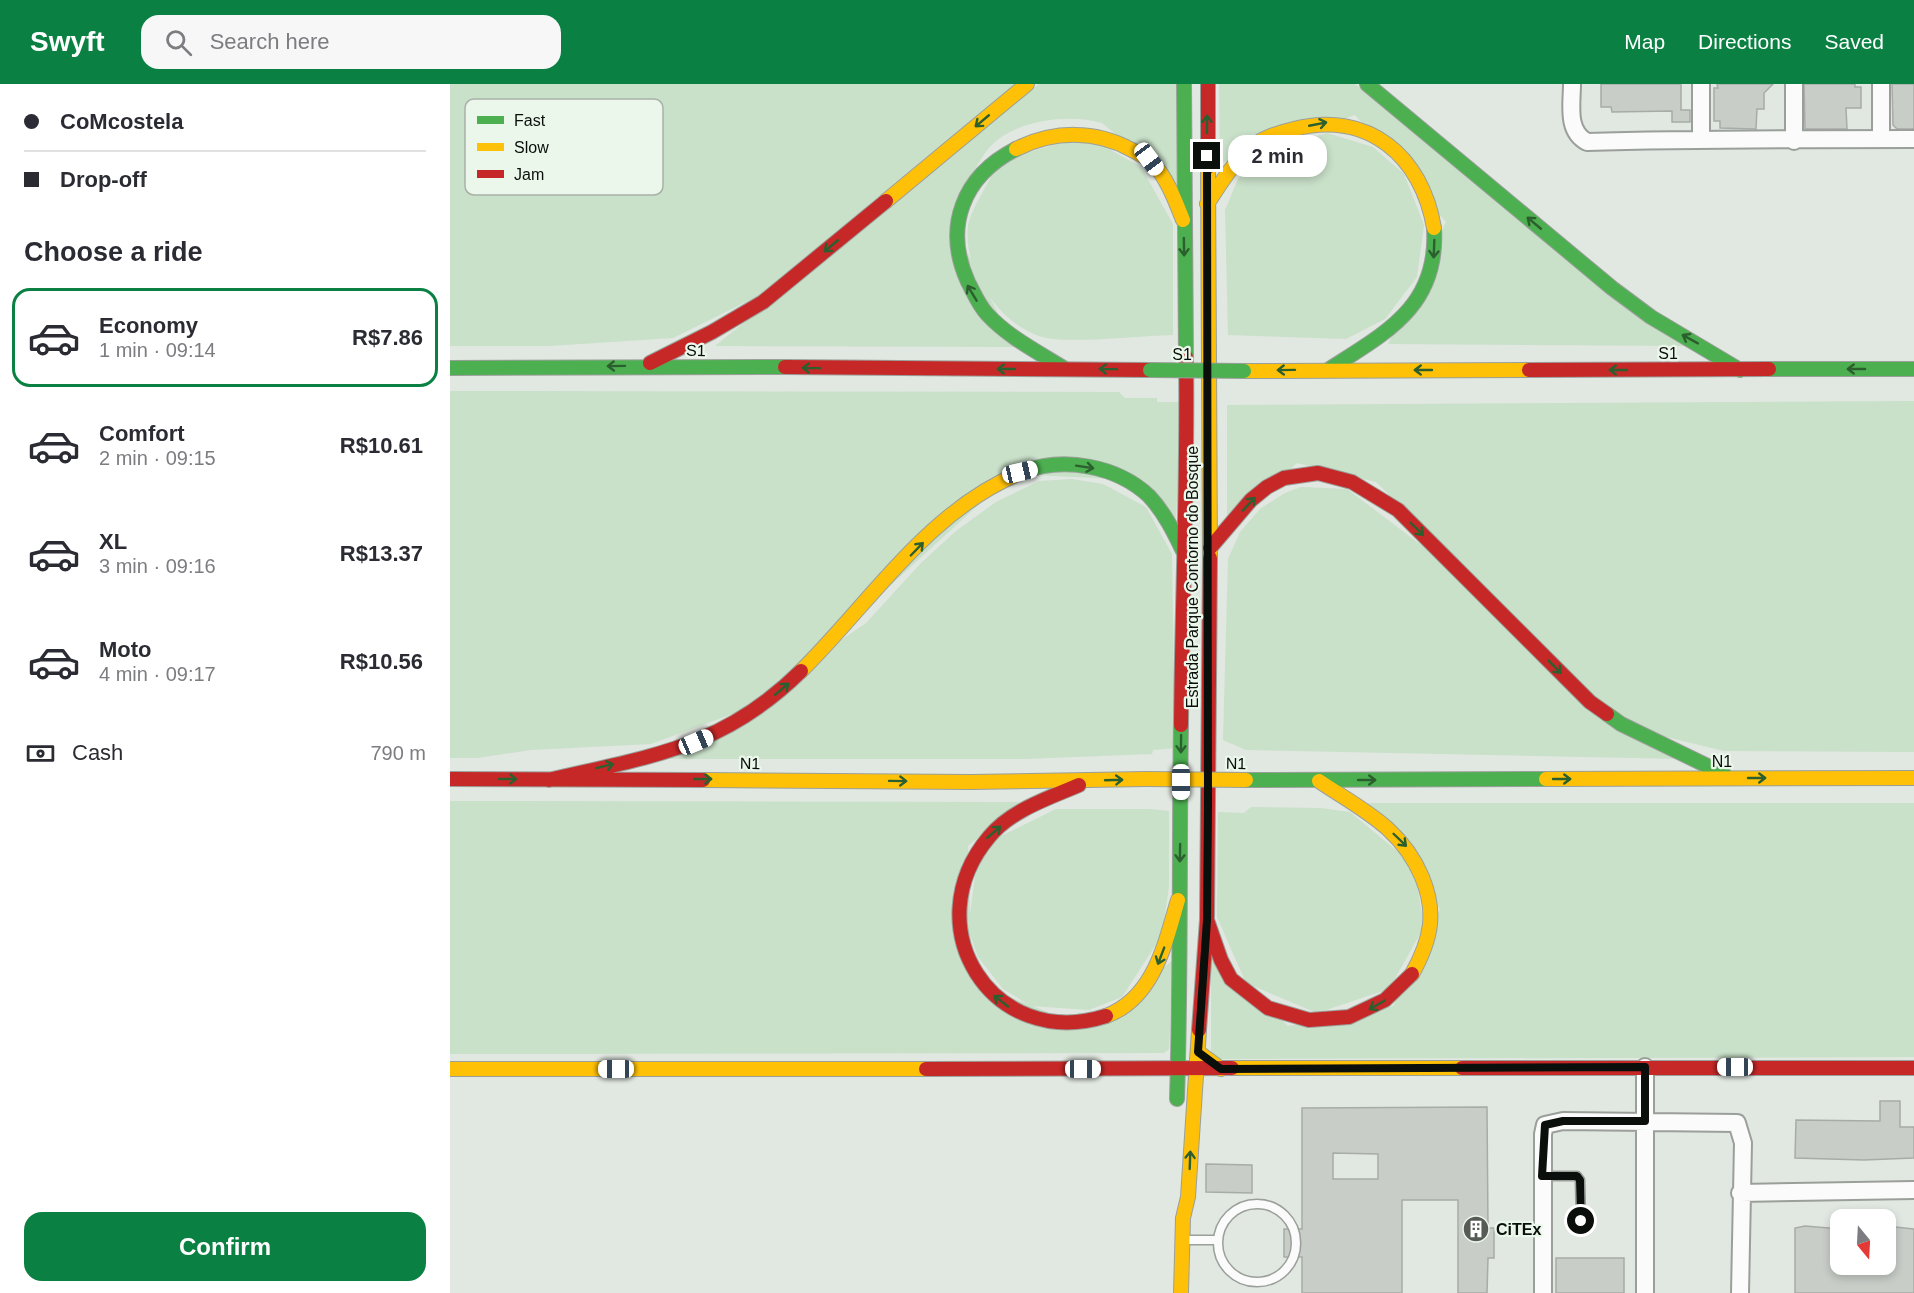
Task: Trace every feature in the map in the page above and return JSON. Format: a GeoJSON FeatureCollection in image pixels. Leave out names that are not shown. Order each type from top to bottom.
{"type":"FeatureCollection","features":[{"type":"Feature","properties":{"kind":"main road"},"geometry":{"type":"LineString","coordinates":[[644,366],[712,332],[763,302],[1027,84]]}},
{"type":"Feature","properties":{"kind":"main road","name":"Estrada Parque Contorno do Bosque"},"geometry":{"type":"LineString","coordinates":[[1184,84],[1183,220],[1188,472],[1183,551],[1178,900],[1185,1069]]}},
{"type":"Feature","properties":{"kind":"main road","name":"Estrada Parque Contorno do Bosque"},"geometry":{"type":"LineString","coordinates":[[1185,1069],[1198,1052],[1207,920],[1210,548],[1208,84]]}},
{"type":"Feature","properties":{"kind":"main road"},"geometry":{"type":"LineString","coordinates":[[1367,84],[1612,288],[1651,317],[1740,370]]}},
{"type":"Feature","properties":{"kind":"main road"},"geometry":{"type":"LineString","coordinates":[[1207,204],[1230,172],[1255,145],[1276,133],[1327,122],[1351,127],[1379,138],[1413,168],[1427,195],[1434,224],[1435,256],[1427,281],[1414,306],[1391,327],[1328,370]]}},
{"type":"Feature","properties":{"kind":"main road"},"geometry":{"type":"LineString","coordinates":[[1065,369],[998,324],[979,305],[966,284],[957,256],[956,223],[962,197],[973,172],[993,151],[1019,133],[1050,124],[1088,124],[1121,136],[1149,159],[1167,182],[1183,220]]}},
{"type":"Feature","properties":{"kind":"main road","name":"S1"},"geometry":{"type":"LineString","coordinates":[[450,368],[644,366],[1244,371],[1914,369]]}},
{"type":"Feature","properties":{"kind":"main road"},"geometry":{"type":"LineString","coordinates":[[549,780],[696,742],[753,713],[791,681],[933,532],[989,489],[1020,472],[1062,464],[1104,470],[1124,479],[1140,489],[1168,518],[1183,551]]}},
{"type":"Feature","properties":{"kind":"main road"},"geometry":{"type":"LineString","coordinates":[[1210,548],[1254,498],[1284,478],[1326,474],[1364,485],[1404,517],[1590,702],[1621,724],[1733,778]]}},
{"type":"Feature","properties":{"kind":"main road","name":"N1"},"geometry":{"type":"LineString","coordinates":[[450,779],[1319,781],[1914,778]]}},
{"type":"Feature","properties":{"kind":"main road"},"geometry":{"type":"LineString","coordinates":[[1088,781],[1016,815],[989,836],[968,864],[957,909],[957,929],[962,948],[982,984],[1011,1009],[1033,1020],[1075,1022],[1097,1019],[1116,1012],[1129,1003],[1153,974],[1178,900]]}},
{"type":"Feature","properties":{"kind":"main road"},"geometry":{"type":"LineString","coordinates":[[1207,920],[1229,978],[1254,1000],[1274,1012],[1314,1022],[1349,1018],[1379,1006],[1406,983],[1420,965],[1428,943],[1431,908],[1427,884],[1411,852],[1399,838],[1319,781]]}},
{"type":"Feature","properties":{"kind":"main road"},"geometry":{"type":"LineString","coordinates":[[1198,1052],[1221,1069]]}},
{"type":"Feature","properties":{"kind":"main road"},"geometry":{"type":"LineString","coordinates":[[450,1069],[1914,1068]]}},
{"type":"Feature","properties":{"kind":"main road"},"geometry":{"type":"LineString","coordinates":[[1178,1112],[1185,1069]]}},
{"type":"Feature","properties":{"kind":"main road"},"geometry":{"type":"LineString","coordinates":[[1181,1293],[1183,1218],[1188,1197],[1184,1136],[1185,1069]]}},
{"type":"Feature","properties":{"kind":"street"},"geometry":{"type":"LineString","coordinates":[[1572,84],[1572,124],[1580,139],[1587,142],[1701,138],[1794,141],[1914,139]]}},
{"type":"Feature","properties":{"kind":"street"},"geometry":{"type":"LineString","coordinates":[[1701,84],[1701,138]]}},
{"type":"Feature","properties":{"kind":"street"},"geometry":{"type":"LineString","coordinates":[[1794,84],[1794,141]]}},
{"type":"Feature","properties":{"kind":"street"},"geometry":{"type":"LineString","coordinates":[[1881,84],[1881,139]]}},
{"type":"Feature","properties":{"kind":"street"},"geometry":{"type":"LineString","coordinates":[[1645,1067],[1645,1293]]}},
{"type":"Feature","properties":{"kind":"street"},"geometry":{"type":"LineString","coordinates":[[1543,1293],[1542,1176],[1545,1125],[1551,1122],[1645,1121],[1737,1123],[1741,1129],[1743,1143],[1740,1193],[1740,1293]]}},
{"type":"Feature","properties":{"kind":"street"},"geometry":{"type":"LineString","coordinates":[[1740,1193],[1914,1190]]}},
{"type":"Feature","properties":{"kind":"lane"},"geometry":{"type":"LineString","coordinates":[[1542,1176],[1577,1176],[1580,1180],[1581,1221]]}},
{"type":"Feature","properties":{"kind":"lane"},"geometry":{"type":"LineString","coordinates":[[1259,1203],[1274,1207],[1286,1215],[1294,1228],[1297,1243],[1294,1258],[1286,1270],[1273,1279],[1258,1282],[1242,1279],[1228,1270],[1220,1256],[1218,1240],[1221,1225],[1231,1213],[1244,1205],[1259,1203]]}},
{"type":"Feature","properties":{"kind":"lane"},"geometry":{"type":"LineString","coordinates":[[1182,1240],[1218,1240]]}},
{"type":"Feature","properties":{"kind":"green space"},"geometry":{"type":"Polygon","coordinates":[[[450,84],[1015,84],[758,296],[673,338],[549,346],[450,346],[450,84]]]}},
{"type":"Feature","properties":{"kind":"green space"},"geometry":{"type":"Polygon","coordinates":[[[1039,84],[1178,84],[1178,185],[1102,123],[1072,119],[1039,122],[1023,126],[995,142],[975,169],[951,220],[1015,347],[715,346],[1039,84]]]}},
{"type":"Feature","properties":{"kind":"green space"},"geometry":{"type":"Polygon","coordinates":[[[1219,84],[1355,84],[1687,346],[1388,344],[1446,222],[1355,115],[1220,164],[1219,84]]]}},
{"type":"Feature","properties":{"kind":"green space"},"geometry":{"type":"Polygon","coordinates":[[[1327,133],[1373,147],[1404,174],[1424,225],[1417,277],[1385,319],[1346,339],[1228,335],[1225,210],[1238,179],[1261,153],[1327,133]]]}},
{"type":"Feature","properties":{"kind":"green space"},"geometry":{"type":"Polygon","coordinates":[[[1086,136],[1141,167],[1173,224],[1173,335],[1082,340],[1054,339],[1036,335],[1019,326],[1004,314],[980,281],[968,244],[968,226],[977,202],[1000,160],[1086,136]]]}},
{"type":"Feature","properties":{"kind":"green space"},"geometry":{"type":"Polygon","coordinates":[[[450,391],[1119,392],[1125,398],[1157,398],[1157,402],[1181,402],[1176,518],[1137,480],[1012,474],[762,703],[651,744],[531,750],[477,758],[450,758],[450,391]]]}},
{"type":"Feature","properties":{"kind":"green space"},"geometry":{"type":"Polygon","coordinates":[[[1914,401],[1914,752],[1724,751],[1658,735],[1609,709],[1376,482],[1297,463],[1227,527],[1227,405],[1914,401]]]}},
{"type":"Feature","properties":{"kind":"green space"},"geometry":{"type":"Polygon","coordinates":[[[1072,479],[1103,484],[1146,507],[1172,554],[1175,748],[1153,750],[1152,754],[1024,759],[668,759],[866,623],[921,563],[956,531],[996,502],[1039,481],[1072,479]]]}},
{"type":"Feature","properties":{"kind":"green space"},"geometry":{"type":"Polygon","coordinates":[[[1301,487],[1347,489],[1437,557],[1681,759],[1246,750],[1223,740],[1228,559],[1240,532],[1261,508],[1285,493],[1301,487]]]}},
{"type":"Feature","properties":{"kind":"green space"},"geometry":{"type":"Polygon","coordinates":[[[450,801],[1021,802],[968,846],[972,982],[1088,1028],[1173,960],[1169,1049],[1164,1053],[450,1054],[450,801]]]}},
{"type":"Feature","properties":{"kind":"green space"},"geometry":{"type":"Polygon","coordinates":[[[1368,803],[1914,803],[1914,1057],[1221,1059],[1211,1053],[1211,951],[1288,1026],[1393,1006],[1440,909],[1368,803]]]}},
{"type":"Feature","properties":{"kind":"green space"},"geometry":{"type":"Polygon","coordinates":[[[1251,807],[1320,808],[1350,812],[1414,865],[1424,927],[1389,989],[1317,1013],[1246,983],[1217,917],[1218,812],[1244,813],[1251,807]]]}},
{"type":"Feature","properties":{"kind":"green space"},"geometry":{"type":"Polygon","coordinates":[[[1056,809],[1169,811],[1169,886],[1162,935],[1122,997],[1089,1010],[1031,1006],[1003,989],[978,957],[968,929],[977,862],[993,840],[1056,809]]]}},
{"type":"Feature","properties":{"kind":"building"},"geometry":{"type":"Polygon","coordinates":[[[1601,84],[1681,84],[1681,110],[1690,110],[1690,122],[1672,122],[1672,111],[1612,112],[1611,107],[1601,107],[1601,84]]]}},
{"type":"Feature","properties":{"kind":"building"},"geometry":{"type":"Polygon","coordinates":[[[1717,84],[1773,84],[1764,93],[1764,109],[1757,109],[1756,129],[1720,128],[1720,121],[1714,121],[1714,88],[1718,88],[1717,84]]]}},
{"type":"Feature","properties":{"kind":"building"},"geometry":{"type":"Polygon","coordinates":[[[1804,84],[1855,84],[1855,87],[1861,87],[1861,108],[1846,108],[1847,129],[1805,129],[1804,84]]]}},
{"type":"Feature","properties":{"kind":"building"},"geometry":{"type":"Polygon","coordinates":[[[1892,84],[1914,84],[1914,129],[1897,129],[1893,125],[1892,84]]]}},
{"type":"Feature","properties":{"kind":"building"},"geometry":{"type":"Polygon","coordinates":[[[1880,1101],[1900,1101],[1900,1127],[1914,1127],[1914,1158],[1864,1160],[1795,1158],[1796,1120],[1880,1121],[1880,1101]]]}},
{"type":"Feature","properties":{"kind":"building"},"geometry":{"type":"Polygon","coordinates":[[[1487,1107],[1488,1228],[1494,1228],[1494,1258],[1488,1258],[1487,1293],[1458,1293],[1458,1200],[1402,1200],[1402,1293],[1302,1293],[1302,1257],[1284,1257],[1284,1229],[1302,1229],[1302,1108],[1487,1107]],[[1333,1153],[1333,1179],[1378,1179],[1378,1154],[1333,1153]]]}},
{"type":"Feature","properties":{"kind":"building"},"geometry":{"type":"Polygon","coordinates":[[[1206,1164],[1252,1165],[1252,1193],[1206,1192],[1206,1164]]]}},
{"type":"Feature","properties":{"kind":"building"},"geometry":{"type":"Polygon","coordinates":[[[1805,1226],[1830,1228],[1830,1275],[1896,1275],[1896,1227],[1914,1229],[1914,1293],[1795,1293],[1795,1228],[1805,1226]]]}},
{"type":"Feature","properties":{"kind":"building"},"geometry":{"type":"Polygon","coordinates":[[[1556,1258],[1624,1258],[1624,1293],[1556,1293],[1556,1258]]]}},
{"type":"Feature","properties":{"kind":"traffic: fast"},"geometry":{"type":"LineString","coordinates":[[1184,84],[1186,357]]}},
{"type":"Feature","properties":{"kind":"traffic: fast"},"geometry":{"type":"LineString","coordinates":[[1367,84],[1612,288],[1651,317],[1740,370]]}},
{"type":"Feature","properties":{"kind":"traffic: fast"},"geometry":{"type":"LineString","coordinates":[[1016,149],[998,160],[971,188],[958,223],[961,262],[968,282],[987,314],[1014,337],[1065,369]]}},
{"type":"Feature","properties":{"kind":"traffic: fast"},"geometry":{"type":"LineString","coordinates":[[1328,370],[1388,330],[1418,298],[1428,278],[1433,255],[1434,228]]}},
{"type":"Feature","properties":{"kind":"traffic: fast"},"geometry":{"type":"LineString","coordinates":[[450,368],[785,367]]}},
{"type":"Feature","properties":{"kind":"traffic: fast"},"geometry":{"type":"LineString","coordinates":[[1769,369],[1914,369]]}},
{"type":"Feature","properties":{"kind":"traffic: fast"},"geometry":{"type":"LineString","coordinates":[[1150,370],[1244,371]]}},
{"type":"Feature","properties":{"kind":"traffic: fast"},"geometry":{"type":"LineString","coordinates":[[1023,472],[1039,467],[1072,465],[1106,471],[1122,477],[1154,502],[1168,522],[1183,551]]}},
{"type":"Feature","properties":{"kind":"traffic: fast"},"geometry":{"type":"LineString","coordinates":[[1607,714],[1621,724],[1724,774]]}},
{"type":"Feature","properties":{"kind":"traffic: fast"},"geometry":{"type":"LineString","coordinates":[[1177,1099],[1181,725]]}},
{"type":"Feature","properties":{"kind":"traffic: fast"},"geometry":{"type":"LineString","coordinates":[[1246,780],[1546,779]]}},
{"type":"Feature","properties":{"kind":"traffic: slow"},"geometry":{"type":"LineString","coordinates":[[886,201],[1027,84]]}},
{"type":"Feature","properties":{"kind":"traffic: slow"},"geometry":{"type":"LineString","coordinates":[[1207,204],[1235,164],[1260,141],[1294,129],[1321,125],[1345,126],[1368,133],[1387,144],[1404,160],[1417,179],[1428,202],[1434,228]]}},
{"type":"Feature","properties":{"kind":"traffic: slow"},"geometry":{"type":"LineString","coordinates":[[1016,149],[1045,138],[1075,135],[1118,143],[1152,162],[1162,175],[1183,220]]}},
{"type":"Feature","properties":{"kind":"traffic: slow"},"geometry":{"type":"LineString","coordinates":[[1208,167],[1210,558]]}},
{"type":"Feature","properties":{"kind":"traffic: slow"},"geometry":{"type":"LineString","coordinates":[[1244,371],[1529,370]]}},
{"type":"Feature","properties":{"kind":"traffic: slow"},"geometry":{"type":"LineString","coordinates":[[801,671],[903,559],[930,533],[959,509],[990,488],[1023,472]]}},
{"type":"Feature","properties":{"kind":"traffic: slow"},"geometry":{"type":"LineString","coordinates":[[1546,779],[1914,778]]}},
{"type":"Feature","properties":{"kind":"traffic: slow"},"geometry":{"type":"LineString","coordinates":[[703,780],[971,782],[1146,779]]}},
{"type":"Feature","properties":{"kind":"traffic: slow"},"geometry":{"type":"LineString","coordinates":[[1146,779],[1246,780]]}},
{"type":"Feature","properties":{"kind":"traffic: slow"},"geometry":{"type":"LineString","coordinates":[[1319,781],[1392,832],[1403,845],[1422,877],[1427,890],[1430,926],[1424,950],[1412,974]]}},
{"type":"Feature","properties":{"kind":"traffic: slow"},"geometry":{"type":"LineString","coordinates":[[1106,1016],[1122,1008],[1146,983],[1162,951],[1178,900]]}},
{"type":"Feature","properties":{"kind":"traffic: slow"},"geometry":{"type":"LineString","coordinates":[[1181,1293],[1183,1218],[1188,1197],[1199,1030]]}},
{"type":"Feature","properties":{"kind":"traffic: slow"},"geometry":{"type":"LineString","coordinates":[[1198,1052],[1221,1069]]}},
{"type":"Feature","properties":{"kind":"traffic: slow"},"geometry":{"type":"LineString","coordinates":[[1232,1068],[1462,1068]]}},
{"type":"Feature","properties":{"kind":"traffic: slow"},"geometry":{"type":"LineString","coordinates":[[450,1069],[926,1069]]}},
{"type":"Feature","properties":{"kind":"traffic: jam"},"geometry":{"type":"LineString","coordinates":[[1208,84],[1208,167]]}},
{"type":"Feature","properties":{"kind":"traffic: jam"},"geometry":{"type":"LineString","coordinates":[[650,363],[712,332],[763,302],[886,201]]}},
{"type":"Feature","properties":{"kind":"traffic: jam"},"geometry":{"type":"LineString","coordinates":[[1181,725],[1186,357]]}},
{"type":"Feature","properties":{"kind":"traffic: jam"},"geometry":{"type":"LineString","coordinates":[[785,367],[1150,370]]}},
{"type":"Feature","properties":{"kind":"traffic: jam"},"geometry":{"type":"LineString","coordinates":[[1529,370],[1769,369]]}},
{"type":"Feature","properties":{"kind":"traffic: jam"},"geometry":{"type":"LineString","coordinates":[[1210,548],[1251,500],[1267,487],[1284,478],[1318,473],[1352,482],[1398,510],[1590,702],[1607,714]]}},
{"type":"Feature","properties":{"kind":"traffic: jam"},"geometry":{"type":"LineString","coordinates":[[1199,1030],[1207,920],[1210,558]]}},
{"type":"Feature","properties":{"kind":"traffic: jam"},"geometry":{"type":"LineString","coordinates":[[549,780],[653,755],[714,733],[772,697],[801,671]]}},
{"type":"Feature","properties":{"kind":"traffic: jam"},"geometry":{"type":"LineString","coordinates":[[450,779],[703,780]]}},
{"type":"Feature","properties":{"kind":"traffic: jam"},"geometry":{"type":"LineString","coordinates":[[1079,785],[1019,812],[989,837],[968,872],[960,908],[963,942],[977,973],[999,999],[1029,1016],[1065,1022],[1106,1016]]}},
{"type":"Feature","properties":{"kind":"traffic: jam"},"geometry":{"type":"LineString","coordinates":[[1207,920],[1221,960],[1231,979],[1268,1008],[1309,1020],[1349,1017],[1385,1000],[1412,974]]}},
{"type":"Feature","properties":{"kind":"traffic: jam"},"geometry":{"type":"LineString","coordinates":[[926,1069],[1232,1068]]}},
{"type":"Feature","properties":{"kind":"traffic: jam"},"geometry":{"type":"LineString","coordinates":[[1462,1068],[1914,1068]]}},
{"type":"Feature","properties":{"kind":"place","name":"CiTEx"},"geometry":{"type":"Point","coordinates":[1476,1229]}},
{"type":"Feature","properties":{"kind":"route"},"geometry":{"type":"LineString","coordinates":[[1207,156],[1210,548],[1207,920],[1198,1052],[1221,1069],[1645,1067],[1645,1121],[1563,1121],[1545,1125],[1542,1176],[1577,1176],[1582,1192],[1581,1221]]}}]}
